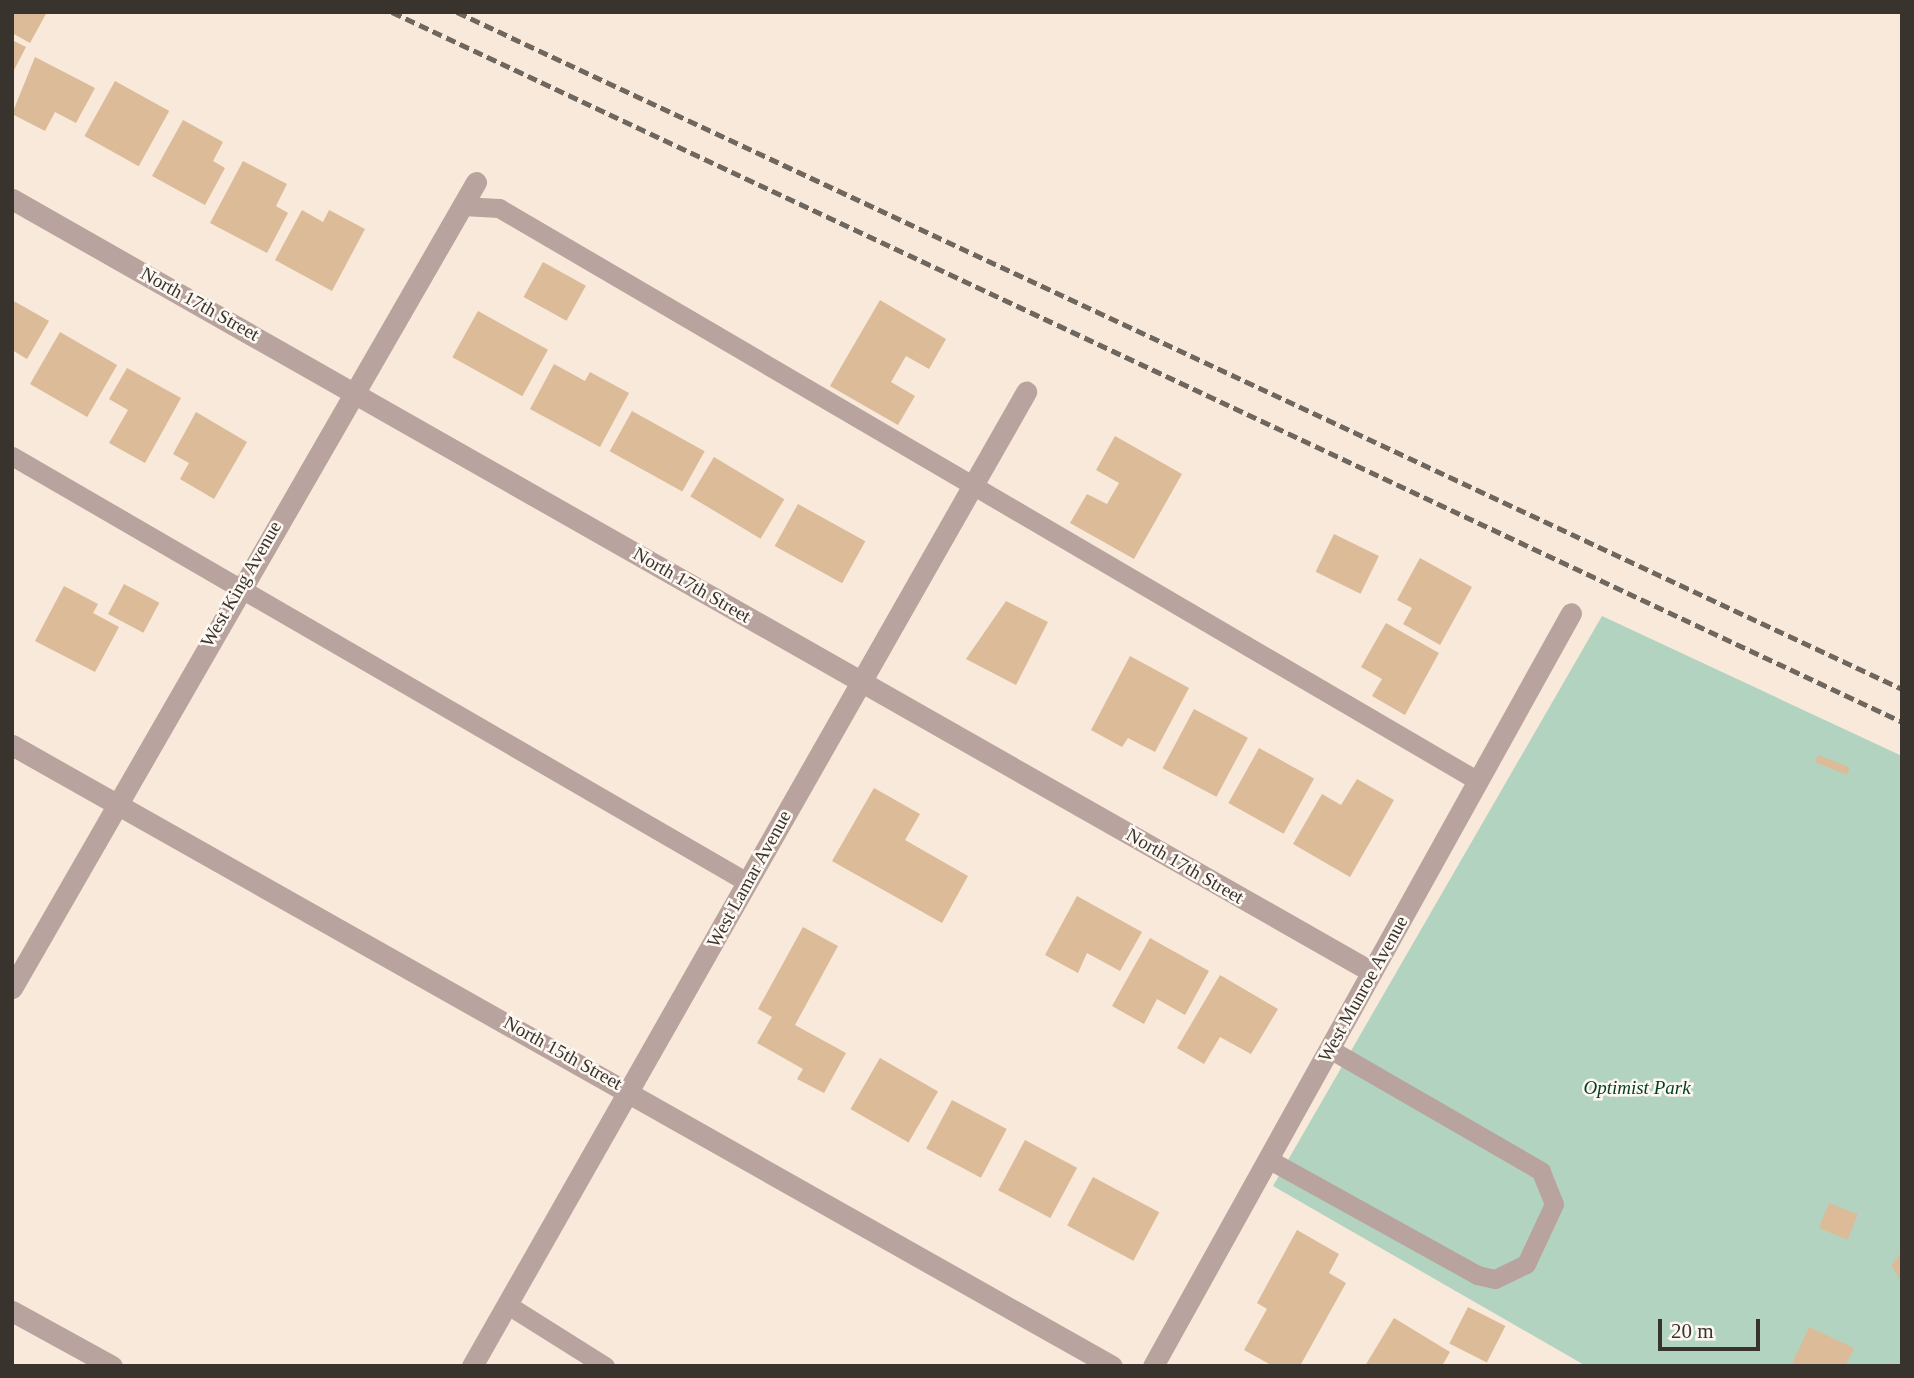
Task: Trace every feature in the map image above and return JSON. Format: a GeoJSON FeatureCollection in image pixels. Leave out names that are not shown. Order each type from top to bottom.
{"type":"FeatureCollection","features":[{"type":"Feature","properties":{"kind":"street","name":"West King Avenue"},"geometry":{"type":"LineString","coordinates":[[12,988],[351,390],[476,183]]}},
{"type":"Feature","properties":{"kind":"street","name":"North 17th Street"},"geometry":{"type":"LineString","coordinates":[[12,199],[1372,972]]}},
{"type":"Feature","properties":{"kind":"street","name":"West Lamar Avenue"},"geometry":{"type":"LineString","coordinates":[[472,1366],[631,1090],[859,681],[1026,392]]}},
{"type":"Feature","properties":{"kind":"street","name":"West Munroe Avenue"},"geometry":{"type":"LineString","coordinates":[[1153,1366],[1571,613]]}},
{"type":"Feature","properties":{"kind":"street","name":"North 15th Street"},"geometry":{"type":"LineString","coordinates":[[12,745],[631,1090],[1112,1366]]}},
{"type":"Feature","properties":{"kind":"street"},"geometry":{"type":"LineString","coordinates":[[12,1311],[112,1366]]}},
{"type":"Feature","properties":{"kind":"lane"},"geometry":{"type":"LineString","coordinates":[[462,206],[499,208],[971,487],[1478,781]]}},
{"type":"Feature","properties":{"kind":"lane"},"geometry":{"type":"LineString","coordinates":[[12,456],[240,585],[747,882]]}},
{"type":"Feature","properties":{"kind":"lane"},"geometry":{"type":"LineString","coordinates":[[1268,1159],[1476,1275],[1495,1279],[1526,1264],[1554,1204],[1541,1171],[1330,1049]]}},
{"type":"Feature","properties":{"kind":"lane"},"geometry":{"type":"LineString","coordinates":[[508,1305],[606,1366]]}},
{"type":"Feature","properties":{"kind":"green space","name":"Optimist Park"},"geometry":{"type":"Polygon","coordinates":[[[1602,616],[1902,756],[1902,1366],[1586,1366],[1273,1186],[1602,616]]]}},
{"type":"Feature","properties":{"kind":"building"},"geometry":{"type":"Polygon","coordinates":[[[12,12],[47,12],[30,43],[12,33],[12,12]]]}},
{"type":"Feature","properties":{"kind":"building"},"geometry":{"type":"Polygon","coordinates":[[[12,40],[26,47],[12,74],[12,40]]]}},
{"type":"Feature","properties":{"kind":"building"},"geometry":{"type":"Polygon","coordinates":[[[35,57],[95,88],[76,123],[55,112],[45,131],[12,114],[35,57]]]}},
{"type":"Feature","properties":{"kind":"building"},"geometry":{"type":"Polygon","coordinates":[[[115,81],[169,111],[139,166],[84,136],[115,81]]]}},
{"type":"Feature","properties":{"kind":"building"},"geometry":{"type":"Polygon","coordinates":[[[183,120],[223,142],[213,161],[225,168],[205,205],[152,176],[183,120]]]}},
{"type":"Feature","properties":{"kind":"building"},"geometry":{"type":"Polygon","coordinates":[[[243,161],[287,184],[276,206],[288,213],[267,253],[210,223],[243,161]]]}},
{"type":"Feature","properties":{"kind":"building"},"geometry":{"type":"Polygon","coordinates":[[[302,210],[323,222],[329,210],[365,229],[332,291],[275,260],[302,210]]]}},
{"type":"Feature","properties":{"kind":"building"},"geometry":{"type":"Polygon","coordinates":[[[543,262],[586,286],[566,321],[524,297],[543,262]]]}},
{"type":"Feature","properties":{"kind":"building"},"geometry":{"type":"Polygon","coordinates":[[[12,300],[49,321],[27,359],[12,350],[12,300]]]}},
{"type":"Feature","properties":{"kind":"building"},"geometry":{"type":"Polygon","coordinates":[[[880,300],[946,339],[929,369],[906,356],[891,382],[915,396],[898,425],[830,386],[880,300]]]}},
{"type":"Feature","properties":{"kind":"building"},"geometry":{"type":"Polygon","coordinates":[[[478,311],[548,350],[522,396],[452,357],[478,311]]]}},
{"type":"Feature","properties":{"kind":"building"},"geometry":{"type":"Polygon","coordinates":[[[60,332],[117,365],[87,417],[30,384],[60,332]]]}},
{"type":"Feature","properties":{"kind":"building"},"geometry":{"type":"Polygon","coordinates":[[[554,364],[585,381],[590,372],[629,393],[600,447],[530,409],[554,364]]]}},
{"type":"Feature","properties":{"kind":"building"},"geometry":{"type":"Polygon","coordinates":[[[127,368],[181,398],[145,463],[109,443],[128,410],[109,399],[127,368]]]}},
{"type":"Feature","properties":{"kind":"building"},"geometry":{"type":"Polygon","coordinates":[[[632,411],[705,451],[682,491],[610,451],[632,411]]]}},
{"type":"Feature","properties":{"kind":"building"},"geometry":{"type":"Polygon","coordinates":[[[196,412],[247,442],[214,499],[180,479],[189,463],[173,454],[196,412]]]}},
{"type":"Feature","properties":{"kind":"building"},"geometry":{"type":"Polygon","coordinates":[[[1115,436],[1182,474],[1134,559],[1070,523],[1087,494],[1107,504],[1119,483],[1096,470],[1115,436]]]}},
{"type":"Feature","properties":{"kind":"building"},"geometry":{"type":"Polygon","coordinates":[[[714,457],[784,499],[761,539],[690,496],[714,457]]]}},
{"type":"Feature","properties":{"kind":"building"},"geometry":{"type":"Polygon","coordinates":[[[798,504],[865,541],[842,583],[775,546],[798,504]]]}},
{"type":"Feature","properties":{"kind":"building"},"geometry":{"type":"Polygon","coordinates":[[[1334,534],[1379,556],[1361,594],[1316,572],[1334,534]]]}},
{"type":"Feature","properties":{"kind":"building"},"geometry":{"type":"Polygon","coordinates":[[[1420,558],[1472,587],[1440,645],[1403,624],[1412,608],[1397,600],[1420,558]]]}},
{"type":"Feature","properties":{"kind":"building"},"geometry":{"type":"Polygon","coordinates":[[[124,584],[159,603],[143,633],[108,614],[124,584]]]}},
{"type":"Feature","properties":{"kind":"building"},"geometry":{"type":"Polygon","coordinates":[[[64,586],[98,604],[93,613],[119,627],[95,672],[35,641],[64,586]]]}},
{"type":"Feature","properties":{"kind":"building"},"geometry":{"type":"Polygon","coordinates":[[[1006,601],[1048,622],[1016,685],[966,659],[1006,601]]]}},
{"type":"Feature","properties":{"kind":"building"},"geometry":{"type":"Polygon","coordinates":[[[1386,623],[1439,653],[1405,715],[1372,696],[1382,679],[1361,667],[1386,623]]]}},
{"type":"Feature","properties":{"kind":"building"},"geometry":{"type":"Polygon","coordinates":[[[1130,656],[1189,688],[1155,752],[1128,738],[1122,747],[1091,730],[1130,656]]]}},
{"type":"Feature","properties":{"kind":"building"},"geometry":{"type":"Polygon","coordinates":[[[1194,709],[1248,738],[1216,797],[1163,768],[1194,709]]]}},
{"type":"Feature","properties":{"kind":"building"},"geometry":{"type":"Polygon","coordinates":[[[1259,748],[1314,779],[1284,834],[1228,803],[1259,748]]]}},
{"type":"Feature","properties":{"kind":"building"},"geometry":{"type":"Polygon","coordinates":[[[1818,755],[1850,767],[1847,775],[1815,762],[1818,755]]]}},
{"type":"Feature","properties":{"kind":"building"},"geometry":{"type":"Polygon","coordinates":[[[1357,779],[1394,800],[1350,877],[1293,844],[1322,794],[1341,805],[1357,779]]]}},
{"type":"Feature","properties":{"kind":"building"},"geometry":{"type":"Polygon","coordinates":[[[874,788],[920,814],[905,840],[968,876],[942,923],[832,861],[874,788]]]}},
{"type":"Feature","properties":{"kind":"building"},"geometry":{"type":"Polygon","coordinates":[[[1077,896],[1142,932],[1120,971],[1087,953],[1078,973],[1045,955],[1077,896]]]}},
{"type":"Feature","properties":{"kind":"building"},"geometry":{"type":"Polygon","coordinates":[[[803,927],[838,946],[795,1025],[846,1053],[824,1093],[797,1079],[803,1069],[757,1043],[772,1017],[758,1009],[803,927]]]}},
{"type":"Feature","properties":{"kind":"building"},"geometry":{"type":"Polygon","coordinates":[[[1150,938],[1209,971],[1185,1015],[1157,999],[1144,1024],[1112,1006],[1150,938]]]}},
{"type":"Feature","properties":{"kind":"building"},"geometry":{"type":"Polygon","coordinates":[[[1220,975],[1278,1009],[1251,1054],[1220,1037],[1204,1064],[1177,1048],[1220,975]]]}},
{"type":"Feature","properties":{"kind":"building"},"geometry":{"type":"Polygon","coordinates":[[[880,1058],[938,1092],[909,1143],[850,1109],[880,1058]]]}},
{"type":"Feature","properties":{"kind":"building"},"geometry":{"type":"Polygon","coordinates":[[[952,1100],[1007,1129],[981,1178],[926,1149],[952,1100]]]}},
{"type":"Feature","properties":{"kind":"building"},"geometry":{"type":"Polygon","coordinates":[[[1025,1140],[1077,1168],[1050,1218],[998,1190],[1025,1140]]]}},
{"type":"Feature","properties":{"kind":"building"},"geometry":{"type":"Polygon","coordinates":[[[1093,1177],[1159,1212],[1133,1261],[1067,1226],[1093,1177]]]}},
{"type":"Feature","properties":{"kind":"building"},"geometry":{"type":"Polygon","coordinates":[[[1829,1203],[1858,1215],[1848,1240],[1819,1228],[1829,1203]]]}},
{"type":"Feature","properties":{"kind":"building"},"geometry":{"type":"Polygon","coordinates":[[[1297,1230],[1339,1254],[1329,1273],[1346,1283],[1300,1366],[1273,1366],[1244,1350],[1267,1309],[1257,1303],[1297,1230]]]}},
{"type":"Feature","properties":{"kind":"building"},"geometry":{"type":"Polygon","coordinates":[[[1902,1252],[1902,1283],[1891,1265],[1902,1252]]]}},
{"type":"Feature","properties":{"kind":"building"},"geometry":{"type":"Polygon","coordinates":[[[1468,1307],[1505,1326],[1487,1363],[1449,1344],[1468,1307]]]}},
{"type":"Feature","properties":{"kind":"building"},"geometry":{"type":"Polygon","coordinates":[[[1394,1318],[1450,1352],[1442,1366],[1365,1366],[1394,1318]]]}},
{"type":"Feature","properties":{"kind":"building"},"geometry":{"type":"Polygon","coordinates":[[[1809,1327],[1854,1348],[1845,1366],[1791,1366],[1809,1327]]]}},
{"type":"Feature","properties":{"kind":"railway"},"geometry":{"type":"LineString","coordinates":[[392,12],[1902,722]]}},
{"type":"Feature","properties":{"kind":"railway"},"geometry":{"type":"LineString","coordinates":[[457,12],[1902,689]]}}]}
